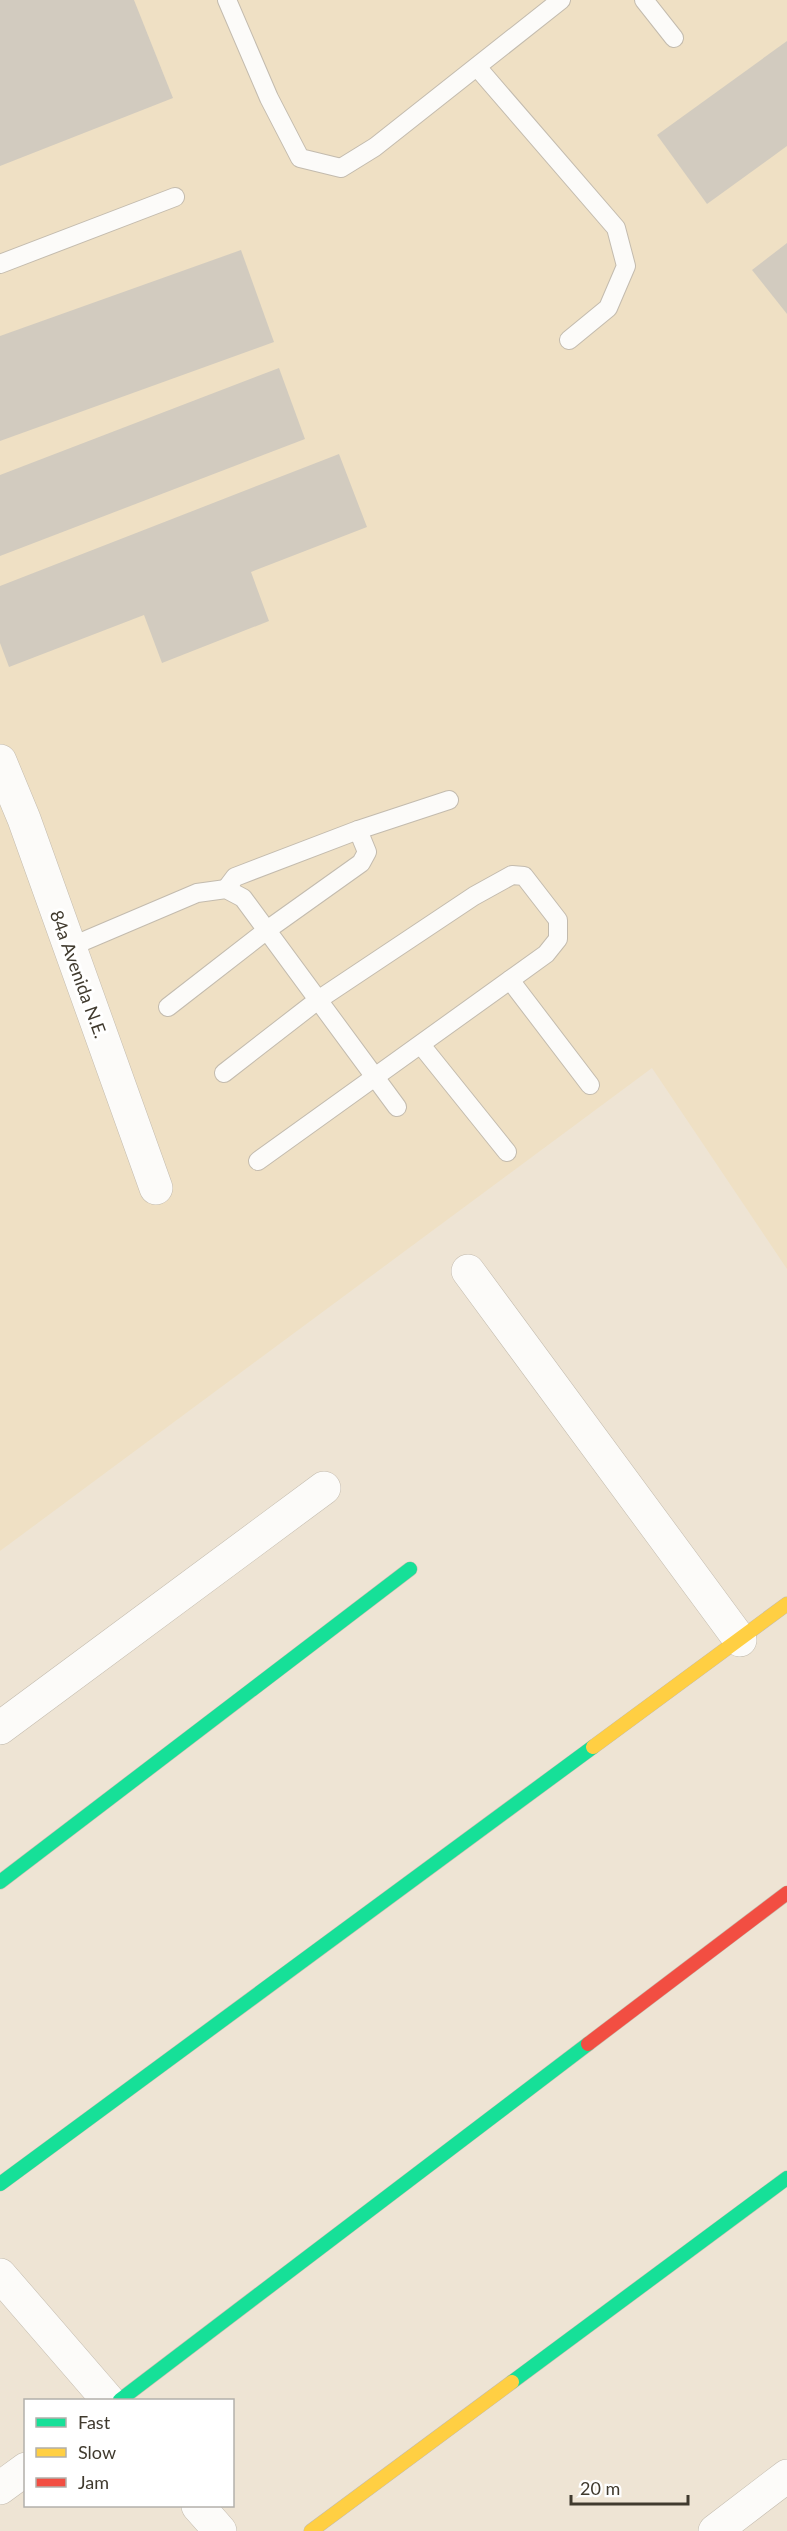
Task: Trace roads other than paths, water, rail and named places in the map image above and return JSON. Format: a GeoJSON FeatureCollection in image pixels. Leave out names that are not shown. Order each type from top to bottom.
{"type":"FeatureCollection","features":[{"type":"Feature","properties":{"kind":"street","name":"84a Avenida N.E."},"geometry":{"type":"LineString","coordinates":[[0,761],[24,819],[156,1188]]}},
{"type":"Feature","properties":{"kind":"street"},"geometry":{"type":"LineString","coordinates":[[468,1271],[740,1640]]}},
{"type":"Feature","properties":{"kind":"street"},"geometry":{"type":"LineString","coordinates":[[0,1728],[324,1488]]}},
{"type":"Feature","properties":{"kind":"street"},"geometry":{"type":"LineString","coordinates":[[0,1882],[410,1569]]}},
{"type":"Feature","properties":{"kind":"street"},"geometry":{"type":"LineString","coordinates":[[0,2184],[787,1604]]}},
{"type":"Feature","properties":{"kind":"street"},"geometry":{"type":"LineString","coordinates":[[121,2399],[787,1893]]}},
{"type":"Feature","properties":{"kind":"street"},"geometry":{"type":"LineString","coordinates":[[311,2531],[787,2178]]}},
{"type":"Feature","properties":{"kind":"street"},"geometry":{"type":"LineString","coordinates":[[0,2275],[107,2399]]}},
{"type":"Feature","properties":{"kind":"street"},"geometry":{"type":"LineString","coordinates":[[0,2488],[24,2470]]}},
{"type":"Feature","properties":{"kind":"street"},"geometry":{"type":"LineString","coordinates":[[715,2531],[787,2476]]}},
{"type":"Feature","properties":{"kind":"street"},"geometry":{"type":"LineString","coordinates":[[200,2507],[220,2531]]}},
{"type":"Feature","properties":{"kind":"lane"},"geometry":{"type":"LineString","coordinates":[[227,0],[269,98],[300,158],[341,168],[375,147],[561,0]]}},
{"type":"Feature","properties":{"kind":"lane"},"geometry":{"type":"LineString","coordinates":[[644,0],[674,38]]}},
{"type":"Feature","properties":{"kind":"lane"},"geometry":{"type":"LineString","coordinates":[[477,67],[616,228],[627,266],[608,308],[569,340]]}},
{"type":"Feature","properties":{"kind":"lane"},"geometry":{"type":"LineString","coordinates":[[0,264],[175,197]]}},
{"type":"Feature","properties":{"kind":"lane"},"geometry":{"type":"LineString","coordinates":[[226,889],[235,877],[357,830],[449,800]]}},
{"type":"Feature","properties":{"kind":"lane"},"geometry":{"type":"LineString","coordinates":[[168,1007],[267,930],[361,863],[367,852],[357,830]]}},
{"type":"Feature","properties":{"kind":"lane"},"geometry":{"type":"LineString","coordinates":[[224,1073],[318,1000],[474,896],[512,875],[524,876],[558,920],[558,939],[546,954],[258,1161]]}},
{"type":"Feature","properties":{"kind":"lane"},"geometry":{"type":"LineString","coordinates":[[70,947],[197,893],[226,889],[243,898],[397,1107]]}},
{"type":"Feature","properties":{"kind":"lane"},"geometry":{"type":"LineString","coordinates":[[510,980],[590,1085]]}},
{"type":"Feature","properties":{"kind":"lane"},"geometry":{"type":"LineString","coordinates":[[421,1045],[507,1152]]}}]}
